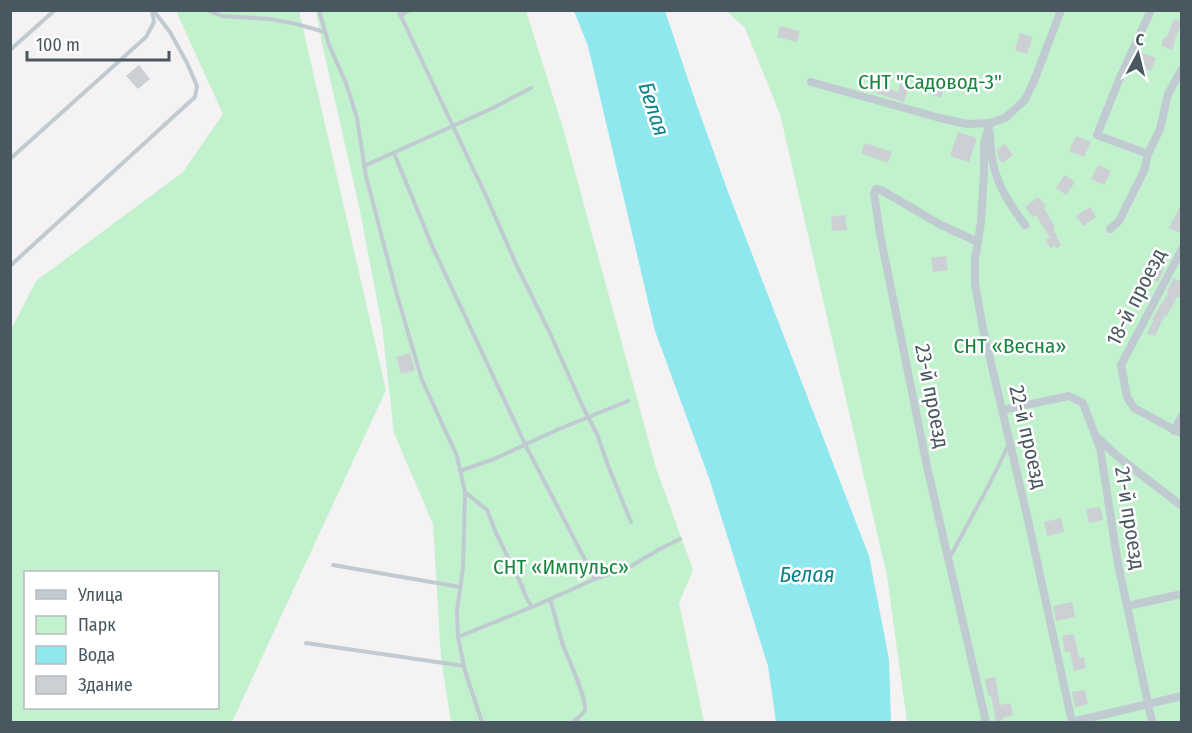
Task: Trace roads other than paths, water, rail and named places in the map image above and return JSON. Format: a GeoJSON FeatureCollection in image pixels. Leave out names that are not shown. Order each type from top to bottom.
{"type":"FeatureCollection","features":[{"type":"Feature","properties":{"kind":"street"},"geometry":{"type":"LineString","coordinates":[[812,82],[940,118],[967,124],[990,123],[1005,118],[1025,100],[1061,10]]}},
{"type":"Feature","properties":{"kind":"street"},"geometry":{"type":"LineString","coordinates":[[1148,154],[1097,135],[1151,10]]}},
{"type":"Feature","properties":{"kind":"street"},"geometry":{"type":"LineString","coordinates":[[1110,229],[1119,221],[1139,184],[1148,154],[1160,129],[1168,94],[1182,69]]}},
{"type":"Feature","properties":{"kind":"street"},"geometry":{"type":"LineString","coordinates":[[990,123],[992,162],[1001,190],[1025,225]]}},
{"type":"Feature","properties":{"kind":"street","name":"22-й проезд"},"geometry":{"type":"LineString","coordinates":[[990,123],[984,143],[984,183],[975,260],[975,284],[983,329],[1029,520],[1072,723]]}},
{"type":"Feature","properties":{"kind":"street","name":"23-й проезд"},"geometry":{"type":"LineString","coordinates":[[978,242],[941,225],[881,190],[876,189],[874,193],[928,471],[986,723]]}},
{"type":"Feature","properties":{"kind":"street","name":"18-й проезд"},"geometry":{"type":"LineString","coordinates":[[1178,432],[1134,408],[1127,397],[1121,365],[1182,249]]}},
{"type":"Feature","properties":{"kind":"street","name":"21-й проезд"},"geometry":{"type":"LineString","coordinates":[[1003,410],[1069,396],[1083,403],[1100,448],[1118,564],[1152,723]]}},
{"type":"Feature","properties":{"kind":"street"},"geometry":{"type":"LineString","coordinates":[[1178,432],[1182,416]]}},
{"type":"Feature","properties":{"kind":"street"},"geometry":{"type":"LineString","coordinates":[[1096,436],[1182,506]]}},
{"type":"Feature","properties":{"kind":"street"},"geometry":{"type":"LineString","coordinates":[[1127,606],[1182,594]]}},
{"type":"Feature","properties":{"kind":"street"},"geometry":{"type":"LineString","coordinates":[[1072,723],[1182,696]]}},
{"type":"Feature","properties":{"kind":"lane"},"geometry":{"type":"LineString","coordinates":[[10,50],[55,10]]}},
{"type":"Feature","properties":{"kind":"lane"},"geometry":{"type":"LineString","coordinates":[[10,159],[146,37],[154,22],[152,10]]}},
{"type":"Feature","properties":{"kind":"lane"},"geometry":{"type":"LineString","coordinates":[[10,266],[195,97],[197,86],[187,63],[170,32],[152,10]]}},
{"type":"Feature","properties":{"kind":"lane"},"geometry":{"type":"LineString","coordinates":[[206,10],[222,16],[270,19],[326,32]]}},
{"type":"Feature","properties":{"kind":"lane"},"geometry":{"type":"LineString","coordinates":[[320,10],[329,45],[346,83],[357,118],[364,165],[397,295],[422,380],[457,456],[465,492],[464,536],[457,610],[458,637],[464,666],[482,723]]}},
{"type":"Feature","properties":{"kind":"lane"},"geometry":{"type":"LineString","coordinates":[[410,10],[399,13],[597,434],[632,522]]}},
{"type":"Feature","properties":{"kind":"lane"},"geometry":{"type":"LineString","coordinates":[[364,165],[493,108],[531,88]]}},
{"type":"Feature","properties":{"kind":"lane"},"geometry":{"type":"LineString","coordinates":[[394,153],[433,248],[525,446],[595,579]]}},
{"type":"Feature","properties":{"kind":"lane"},"geometry":{"type":"LineString","coordinates":[[460,471],[525,446],[628,401]]}},
{"type":"Feature","properties":{"kind":"lane"},"geometry":{"type":"LineString","coordinates":[[948,560],[992,482],[1010,442]]}},
{"type":"Feature","properties":{"kind":"lane"},"geometry":{"type":"LineString","coordinates":[[465,492],[488,510],[496,533],[532,607]]}},
{"type":"Feature","properties":{"kind":"lane"},"geometry":{"type":"LineString","coordinates":[[458,637],[595,579],[628,568],[680,539]]}},
{"type":"Feature","properties":{"kind":"lane"},"geometry":{"type":"LineString","coordinates":[[333,565],[460,587]]}},
{"type":"Feature","properties":{"kind":"lane"},"geometry":{"type":"LineString","coordinates":[[550,599],[562,644],[583,696],[585,709],[573,723]]}},
{"type":"Feature","properties":{"kind":"lane"},"geometry":{"type":"LineString","coordinates":[[306,643],[464,666]]}},
{"type":"Feature","properties":{"kind":"water","name":"Белая"},"geometry":{"type":"Polygon","coordinates":[[[574,11],[665,11],[728,192],[869,556],[889,659],[891,722],[776,722],[768,666],[709,478],[655,331],[588,46],[574,11]]]}},
{"type":"Feature","properties":{"kind":"park label","name":"СНТ \"Садовод-3\""},"geometry":{"type":"Point","coordinates":[930,82]}},
{"type":"Feature","properties":{"kind":"park label","name":"СНТ «Весна»"},"geometry":{"type":"Point","coordinates":[1010,346]}},
{"type":"Feature","properties":{"kind":"park label","name":"СНТ «Импульс»"},"geometry":{"type":"Point","coordinates":[561,567]}}]}
